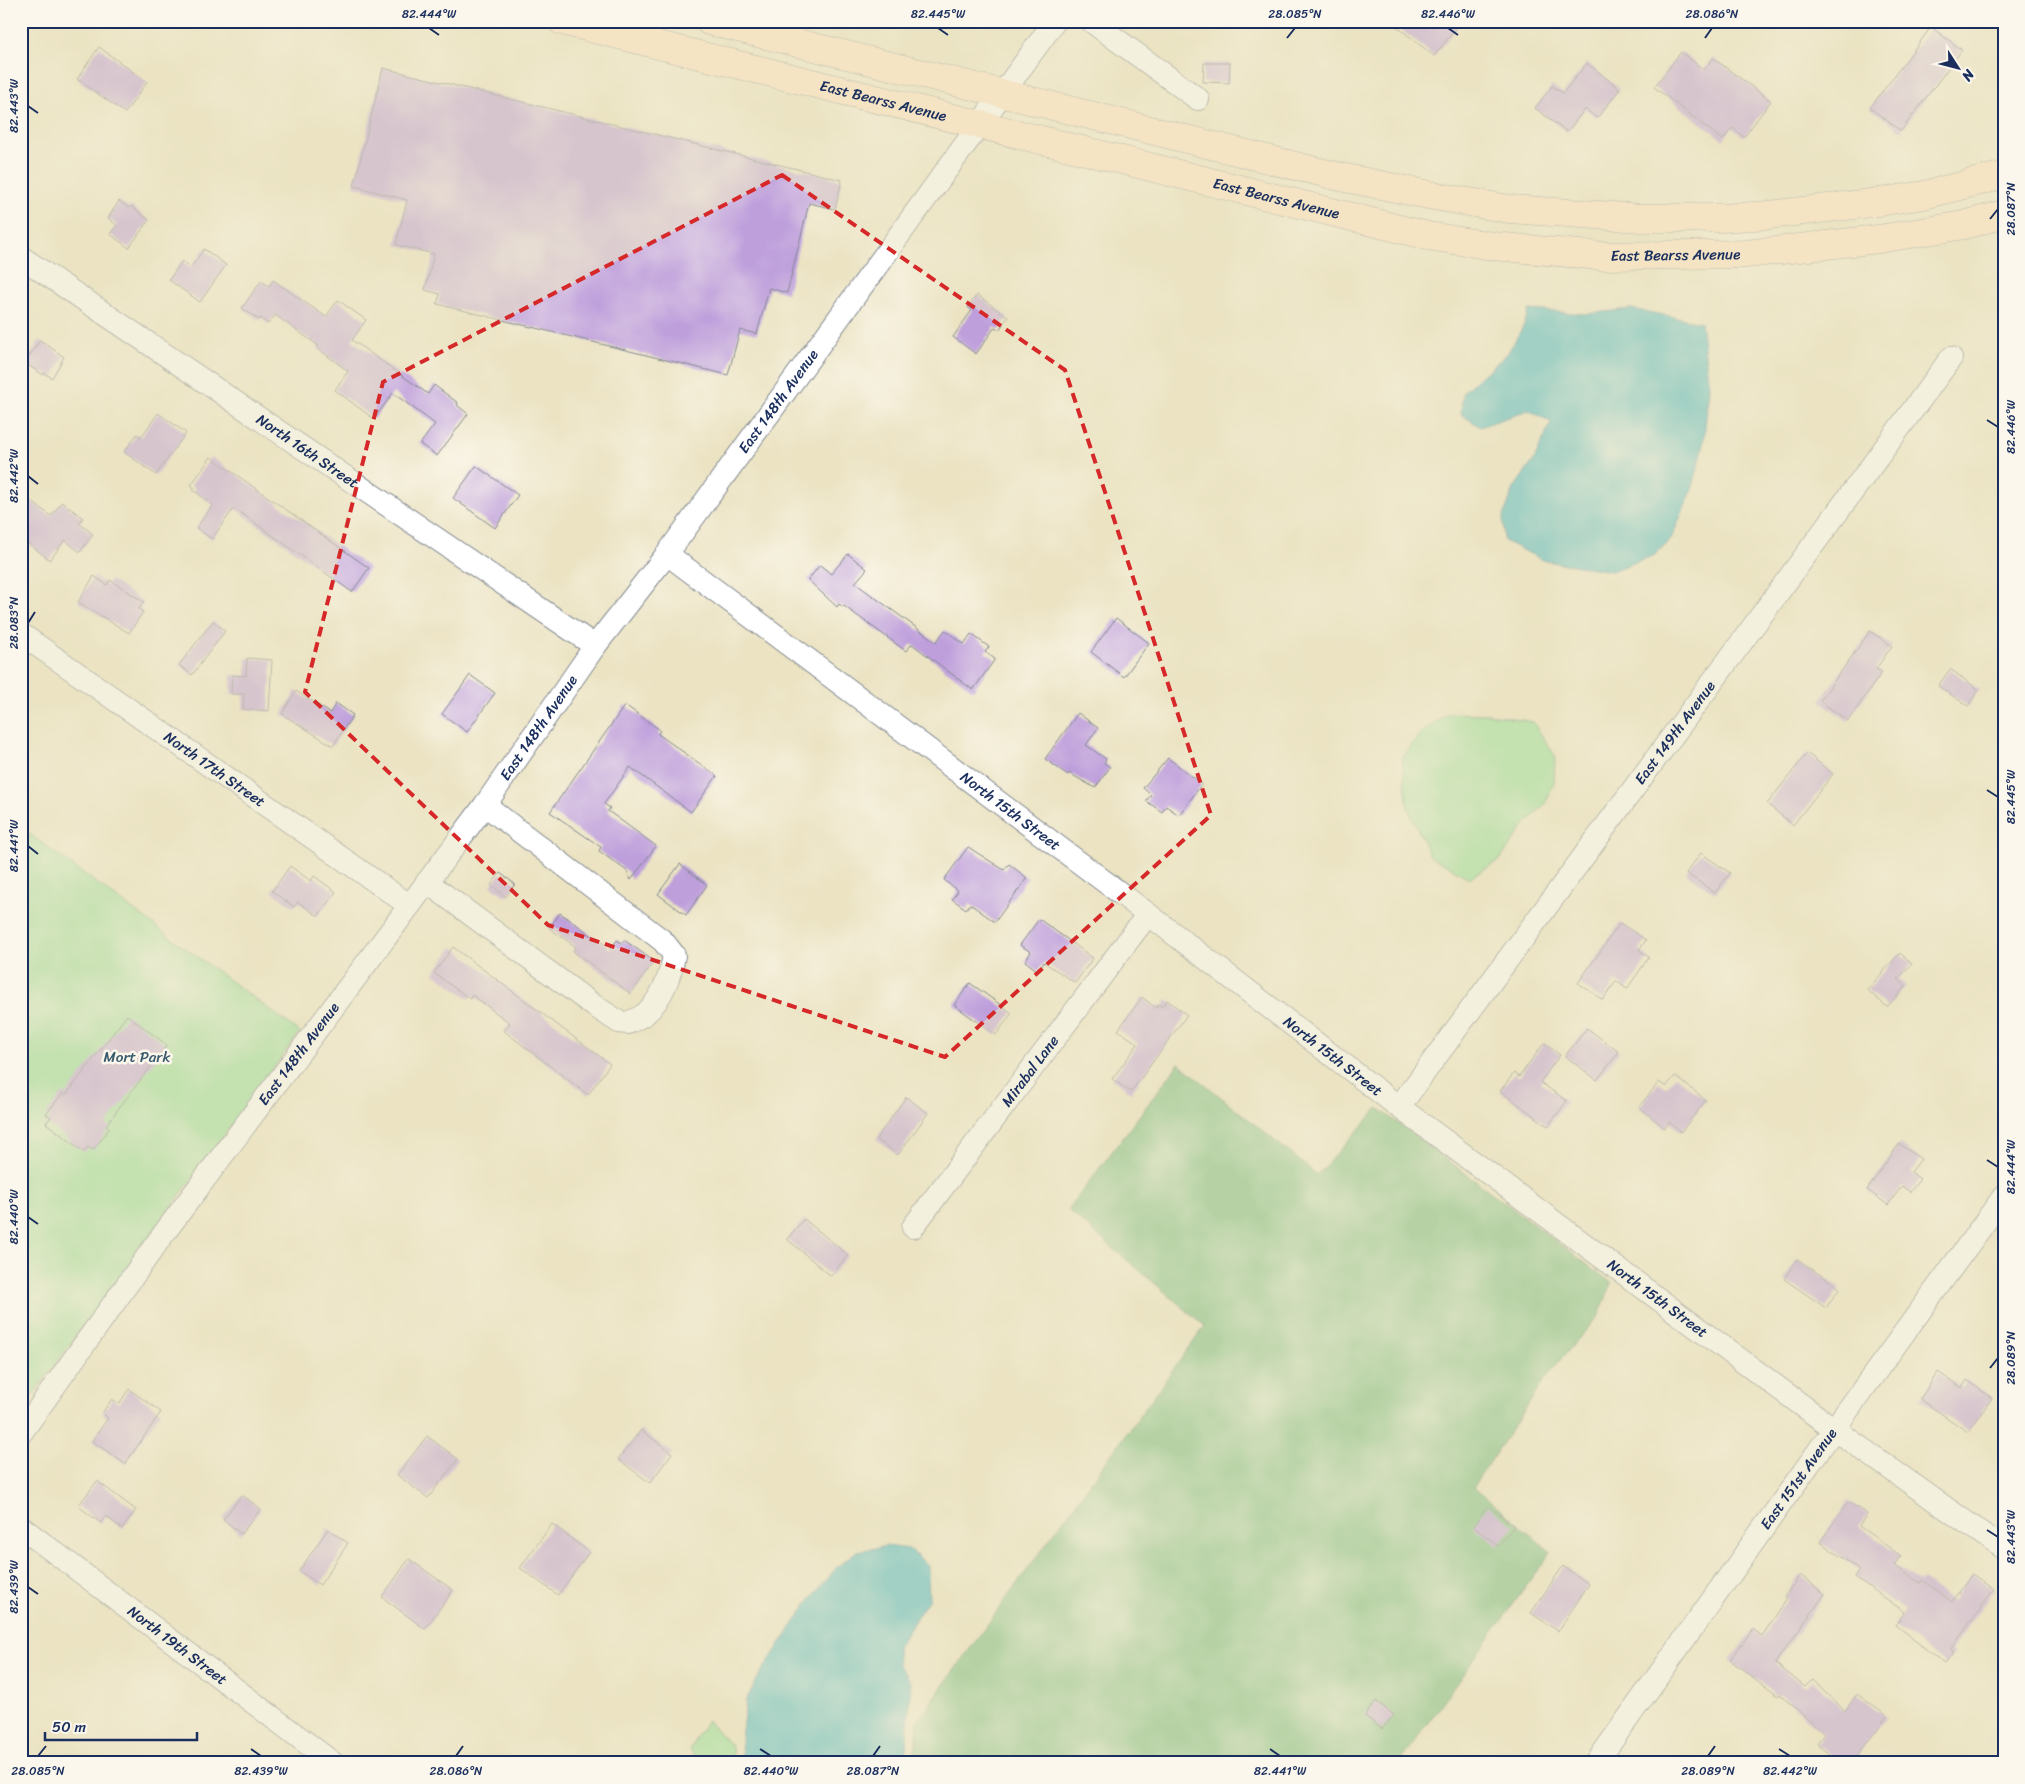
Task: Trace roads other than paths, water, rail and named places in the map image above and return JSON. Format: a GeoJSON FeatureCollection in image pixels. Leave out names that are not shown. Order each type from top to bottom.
{"type":"FeatureCollection","features":[{"type":"Feature","properties":{"kind":"main road","name":"East Bearss Avenue"},"geometry":{"type":"LineString","coordinates":[[562,21],[1428,236],[1492,246],[1601,256],[1746,254],[1879,239],[1964,225],[2004,214]]}},
{"type":"Feature","properties":{"kind":"main road"},"geometry":{"type":"LineString","coordinates":[[709,21],[1336,176],[1500,207],[1575,215],[1642,218],[1769,216],[1924,195],[2004,175]]}},
{"type":"Feature","properties":{"kind":"street","name":"East 148th Avenue"},"geometry":{"type":"LineString","coordinates":[[21,1433],[159,1240],[485,805],[595,646],[667,554],[1055,21]]}},
{"type":"Feature","properties":{"kind":"street"},"geometry":{"type":"LineString","coordinates":[[1091,21],[1198,99]]}},
{"type":"Feature","properties":{"kind":"street","name":"North 16th Street"},"geometry":{"type":"LineString","coordinates":[[21,258],[595,646]]}},
{"type":"Feature","properties":{"kind":"street","name":"East 149th Avenue"},"geometry":{"type":"LineString","coordinates":[[1399,1107],[1951,358]]}},
{"type":"Feature","properties":{"kind":"street","name":"North 15th Street"},"geometry":{"type":"LineString","coordinates":[[667,554],[1148,914],[1399,1107],[1834,1429],[2004,1549]]}},
{"type":"Feature","properties":{"kind":"street","name":"North 17th Street"},"geometry":{"type":"LineString","coordinates":[[21,634],[409,905]]}},
{"type":"Feature","properties":{"kind":"street"},"geometry":{"type":"LineString","coordinates":[[427,882],[592,1005],[619,1022],[628,1023],[646,1013],[659,997],[672,970],[674,956],[663,941],[485,805]]}},
{"type":"Feature","properties":{"kind":"street","name":"Mirabal Lane"},"geometry":{"type":"LineString","coordinates":[[913,1227],[1148,914]]}},
{"type":"Feature","properties":{"kind":"street","name":"East 151st Avenue"},"geometry":{"type":"LineString","coordinates":[[1596,1763],[1834,1429],[2004,1196]]}},
{"type":"Feature","properties":{"kind":"street","name":"North 19th Street"},"geometry":{"type":"LineString","coordinates":[[21,1527],[333,1763]]}},
{"type":"Feature","properties":{"kind":"water"},"geometry":{"type":"Polygon","coordinates":[[[1631,309],[1701,322],[1709,387],[1703,448],[1692,490],[1671,539],[1655,555],[1612,571],[1545,561],[1504,541],[1503,517],[1514,488],[1534,460],[1551,422],[1528,410],[1480,427],[1461,414],[1463,392],[1507,354],[1524,325],[1529,310],[1587,314],[1631,309]]]}},
{"type":"Feature","properties":{"kind":"water"},"geometry":{"type":"Polygon","coordinates":[[[888,1546],[909,1549],[928,1565],[929,1599],[897,1647],[898,1663],[911,1682],[906,1749],[900,1763],[742,1763],[741,1738],[746,1700],[762,1671],[809,1601],[837,1567],[857,1551],[888,1546]]]}},
{"type":"Feature","properties":{"kind":"park label","name":"Mort Park"},"geometry":{"type":"Point","coordinates":[137,1057]}}]}
